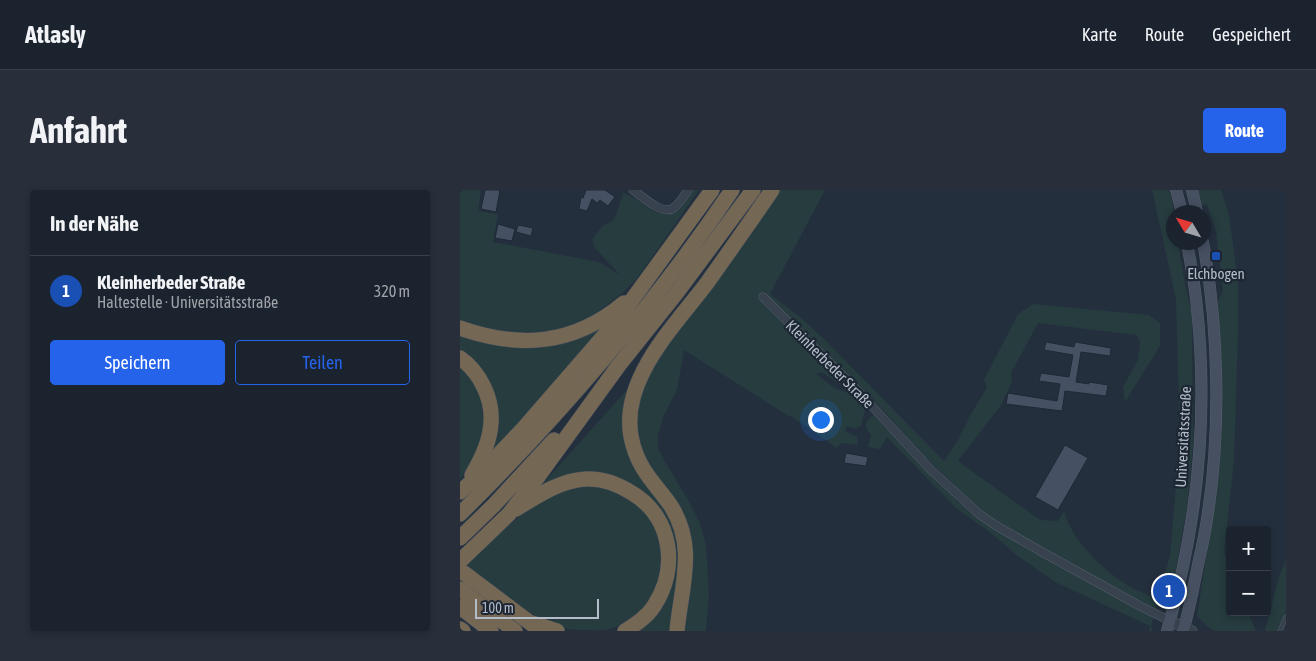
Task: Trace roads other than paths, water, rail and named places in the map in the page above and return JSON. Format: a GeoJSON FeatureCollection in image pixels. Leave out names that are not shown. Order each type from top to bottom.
{"type":"FeatureCollection","features":[{"type":"Feature","properties":{"kind":"highway"},"geometry":{"type":"LineString","coordinates":[[460,491],[480,474],[523,430],[616,322],[712,190]]}},
{"type":"Feature","properties":{"kind":"highway"},"geometry":{"type":"LineString","coordinates":[[460,514],[504,471],[604,359],[647,306],[732,190]]}},
{"type":"Feature","properties":{"kind":"highway"},"geometry":{"type":"LineString","coordinates":[[460,538],[548,448],[619,365],[678,291],[752,190]]}},
{"type":"Feature","properties":{"kind":"highway"},"geometry":{"type":"LineString","coordinates":[[677,631],[686,575],[684,539],[678,520],[671,507],[638,460],[630,430],[633,400],[650,358],[666,334],[736,244],[772,190]]}},
{"type":"Feature","properties":{"kind":"highway"},"geometry":{"type":"LineString","coordinates":[[460,328],[502,340],[532,341],[546,339],[587,327],[612,313],[636,292]]}},
{"type":"Feature","properties":{"kind":"highway"},"geometry":{"type":"LineString","coordinates":[[460,358],[469,365],[483,385],[488,397],[491,423],[484,454],[460,491]]}},
{"type":"Feature","properties":{"kind":"highway"},"geometry":{"type":"LineString","coordinates":[[465,556],[509,514],[619,365]]}},
{"type":"Feature","properties":{"kind":"highway"},"geometry":{"type":"LineString","coordinates":[[509,514],[560,485],[584,479],[596,479],[623,487],[648,505],[664,527],[669,561],[662,592],[654,607],[643,619],[626,631]]}},
{"type":"Feature","properties":{"kind":"highway"},"geometry":{"type":"LineString","coordinates":[[460,570],[536,627],[557,631]]}},
{"type":"Feature","properties":{"kind":"highway"},"geometry":{"type":"LineString","coordinates":[[460,589],[515,631]]}},
{"type":"Feature","properties":{"kind":"highway"},"geometry":{"type":"LineString","coordinates":[[460,607],[491,631]]}},
{"type":"Feature","properties":{"kind":"main road"},"geometry":{"type":"LineString","coordinates":[[1176,190],[1180,205]]}},
{"type":"Feature","properties":{"kind":"main road"},"geometry":{"type":"LineString","coordinates":[[1192,190],[1195,205]]}},
{"type":"Feature","properties":{"kind":"main road","name":"Universitätsstraße"},"geometry":{"type":"LineString","coordinates":[[1169,626],[1189,536],[1201,423],[1199,336],[1196,299],[1188,250]]}},
{"type":"Feature","properties":{"kind":"main road","name":"Universitätsstraße"},"geometry":{"type":"LineString","coordinates":[[1186,630],[1207,518],[1215,429],[1214,334],[1204,250]]}},
{"type":"Feature","properties":{"kind":"street"},"geometry":{"type":"LineString","coordinates":[[633,190],[656,206],[667,210],[672,209],[678,204],[688,190]]}},
{"type":"Feature","properties":{"kind":"street","name":"Kleinherbeder Straße"},"geometry":{"type":"LineString","coordinates":[[762,297],[856,389],[931,470],[979,514],[1042,552],[1140,606],[1169,626],[1186,630]]}},
{"type":"Feature","properties":{"kind":"lane"},"geometry":{"type":"LineString","coordinates":[[1280,631],[1286,618]]}},
{"type":"Feature","properties":{"kind":"place","name":"Elchbogen"},"geometry":{"type":"Point","coordinates":[1216,256]}},
{"type":"Feature","properties":{"kind":"place","name":"Kleinherbeder Straße"},"geometry":{"type":"Point","coordinates":[1169,591]}}]}
